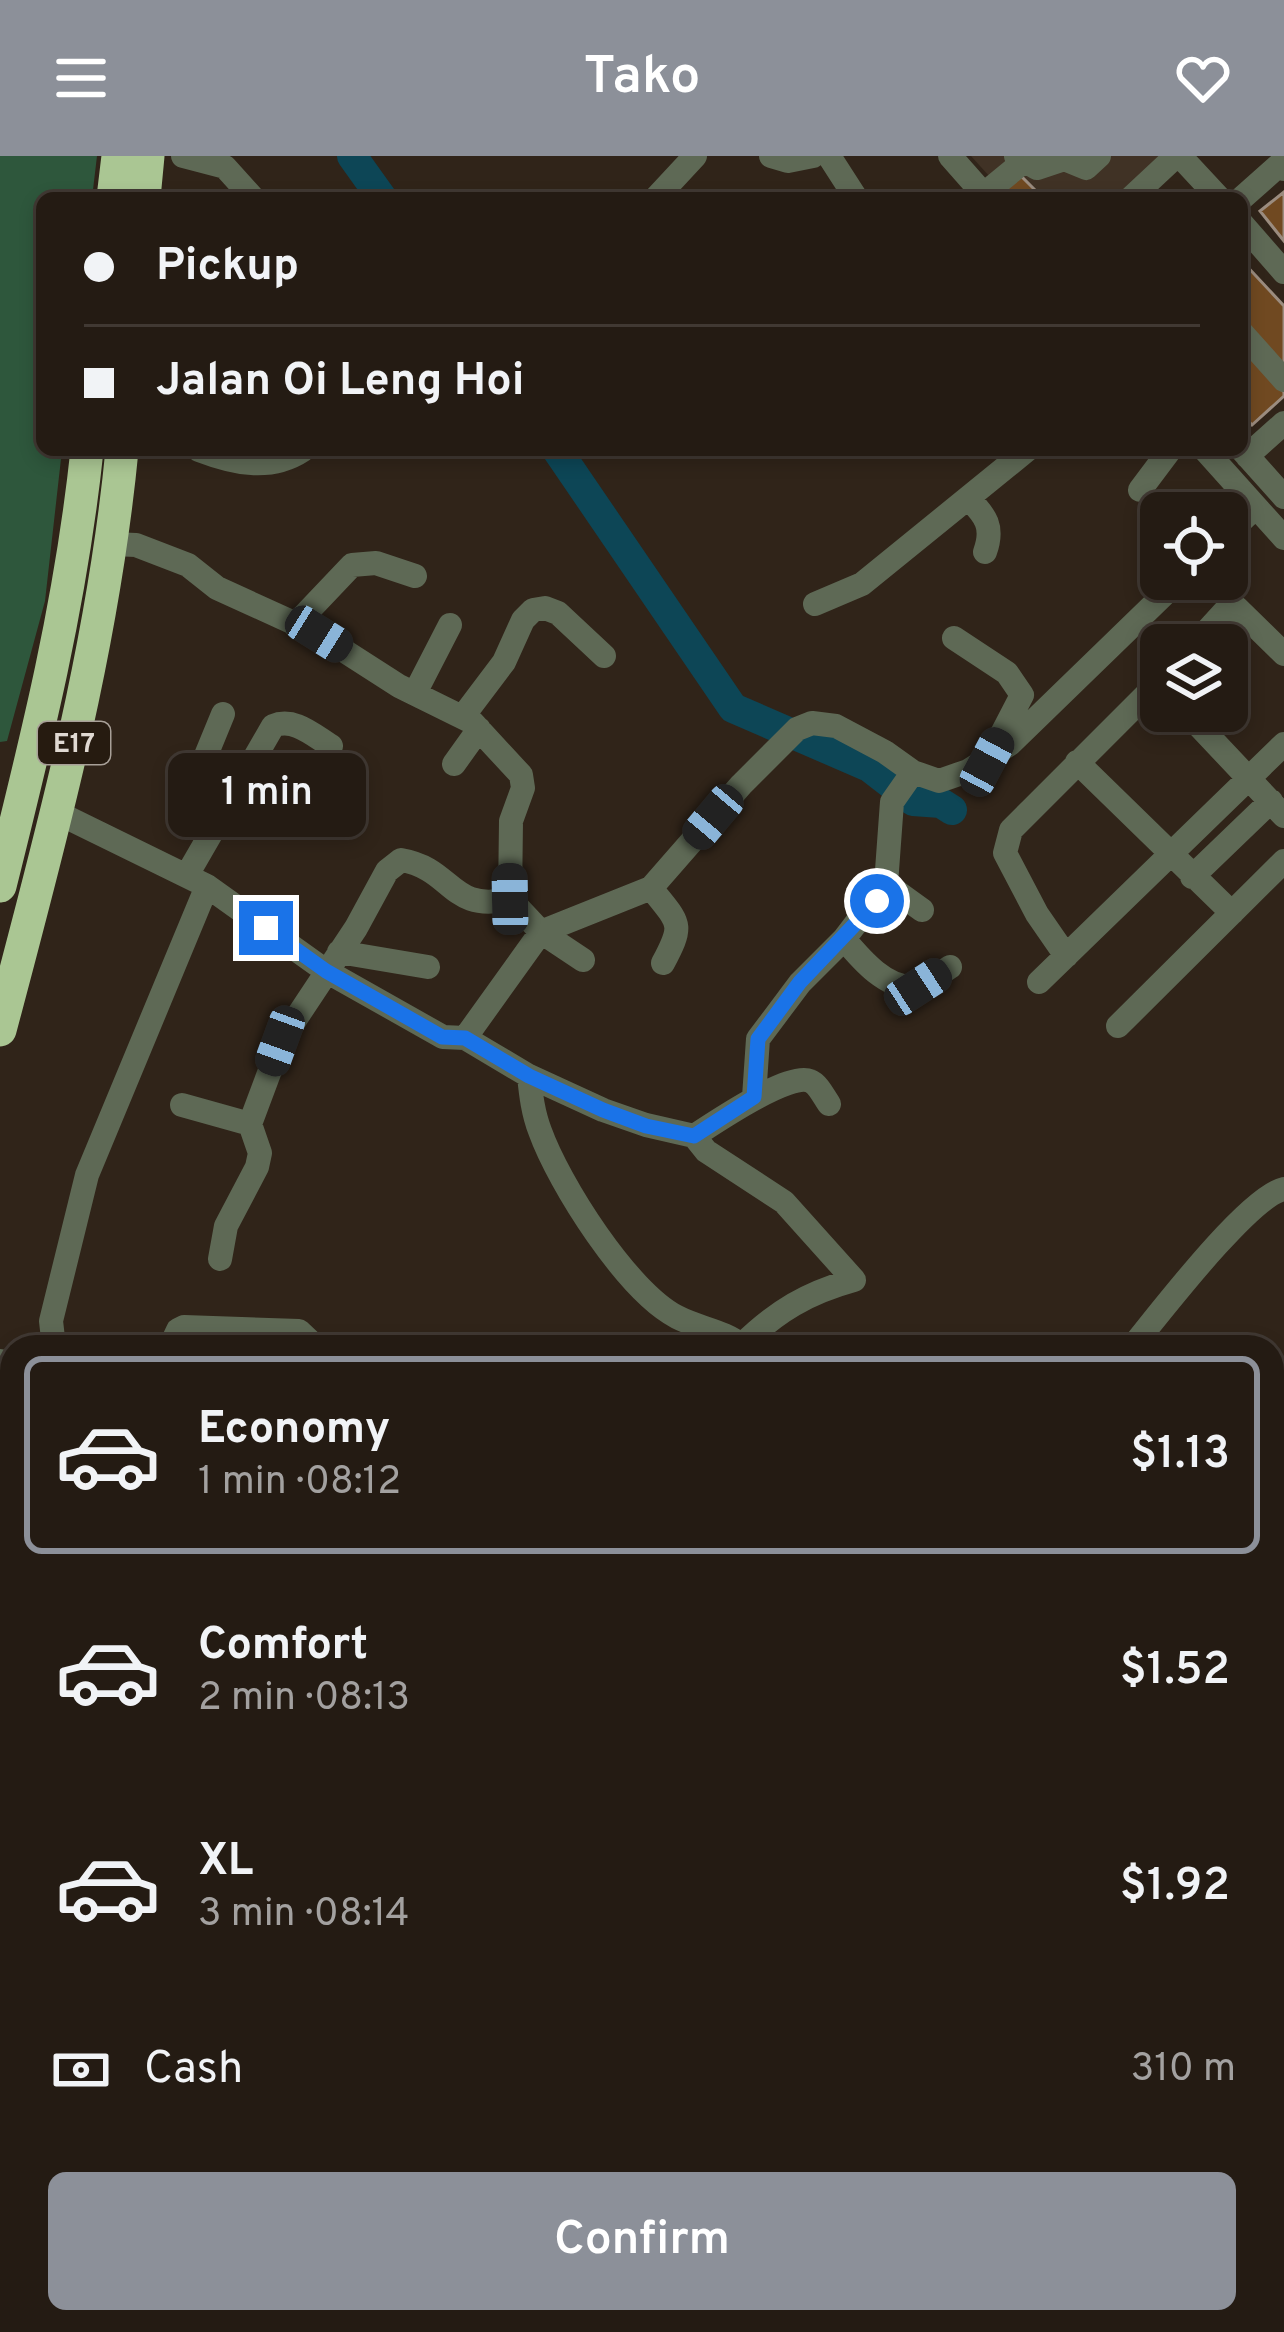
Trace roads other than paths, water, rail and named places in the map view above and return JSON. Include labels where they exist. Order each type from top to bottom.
[{"type":"highway","points":[[114,192],[118,156]]},
{"type":"highway","points":[[145,192],[148,156]]},
{"type":"highway","name":"E17","points":[[4,869],[15,769],[55,668],[86,456]]},
{"type":"highway","name":"E17","points":[[0,1030],[58,813],[113,544],[121,456]]},
{"type":"street","points":[[183,156],[225,167],[248,192]]},
{"type":"street","points":[[662,192],[695,156]]},
{"type":"street","points":[[771,156],[788,161],[813,156]]},
{"type":"street","points":[[829,156],[852,192]]},
{"type":"street","points":[[950,156],[982,192]]},
{"type":"street","points":[[990,192],[1019,159],[1037,168],[1064,159],[1086,168],[1099,156]]},
{"type":"street","points":[[1138,192],[1178,156],[1213,192]]},
{"type":"street","points":[[1248,192],[1278,166],[1284,169]]},
{"type":"street","points":[[1248,231],[1284,272]]},
{"type":"street","points":[[1248,340],[1284,380]]},
{"type":"street","points":[[1248,450],[1284,422]]},
{"type":"street","points":[[216,456],[256,464],[294,456]]},
{"type":"street","points":[[815,604],[862,584],[1020,456]]},
{"type":"street","points":[[1140,490],[1166,456]]},
{"type":"street","points":[[1210,456],[1284,538]]},
{"type":"street","points":[[1247,456],[1284,497]]},
{"type":"street","points":[[968,498],[987,517],[990,538],[985,552]]},
{"type":"street","points":[[1248,514],[1256,507]]},
{"type":"street","points":[[113,544],[160,553],[188,566],[217,588],[319,634],[471,722],[521,776],[523,788],[511,821],[510,899],[542,932],[583,960]]},
{"type":"street","points":[[295,625],[352,565],[376,563],[415,577]]},
{"type":"street","points":[[465,1038],[542,932],[651,888],[797,729],[812,723],[836,727],[885,752],[911,776],[939,781],[987,762],[1010,744],[1158,600]]},
{"type":"street","points":[[1214,624],[1226,611],[1237,608],[1284,654]]},
{"type":"street","points":[[454,764],[523,620],[533,610],[557,613],[604,656]]},
{"type":"street","points":[[415,693],[450,625]]},
{"type":"street","points":[[954,638],[1007,673],[1022,695],[987,762]]},
{"type":"street","points":[[1066,956],[1005,853],[1011,830],[1140,702]]},
{"type":"street","points":[[220,817],[192,794],[223,714]]},
{"type":"street","points":[[53,1335],[52,1321],[87,1175],[220,817],[273,726],[298,725],[331,746]]},
{"type":"street","points":[[1192,877],[1277,808],[1206,732]]},
{"type":"street","points":[[1039,982],[1284,744]]},
{"type":"street","points":[[1076,762],[1232,913]]},
{"type":"street","points":[[754,1097],[758,1039],[800,982],[844,940],[886,884],[892,802],[911,776]]},
{"type":"street","points":[[0,805],[4,869]]},
{"type":"street","points":[[58,813],[197,881],[332,962],[442,1037],[465,1038],[529,1076],[646,1126],[694,1136],[706,1150],[784,1202],[854,1280],[811,1292],[782,1309],[755,1335]]},
{"type":"street","points":[[220,1259],[221,1239],[260,1153],[250,1124],[280,1041],[387,872],[401,860],[422,864],[472,902],[510,899]]},
{"type":"street","points":[[1118,1026],[1284,861]]},
{"type":"street","points":[[886,884],[922,910]]},
{"type":"street","points":[[651,888],[679,934],[663,963]]},
{"type":"street","points":[[844,940],[868,967],[899,985],[918,987],[950,967]]},
{"type":"street","points":[[332,962],[428,967]]},
{"type":"street","points":[[529,1076],[541,1136],[595,1231],[635,1284],[676,1316],[729,1335]]},
{"type":"street","points":[[694,1136],[754,1097],[802,1079],[815,1084],[829,1104]]},
{"type":"street","points":[[182,1105],[250,1124]]},
{"type":"street","points":[[1142,1335],[1230,1232],[1271,1192],[1284,1189]]},
{"type":"street","points":[[178,1335],[184,1327],[299,1331],[303,1335]]},
{"type":"waterway","points":[[352,156],[378,192]]},
{"type":"waterway","points":[[561,456],[733,708],[869,767],[913,801],[941,803],[952,810]]}]
